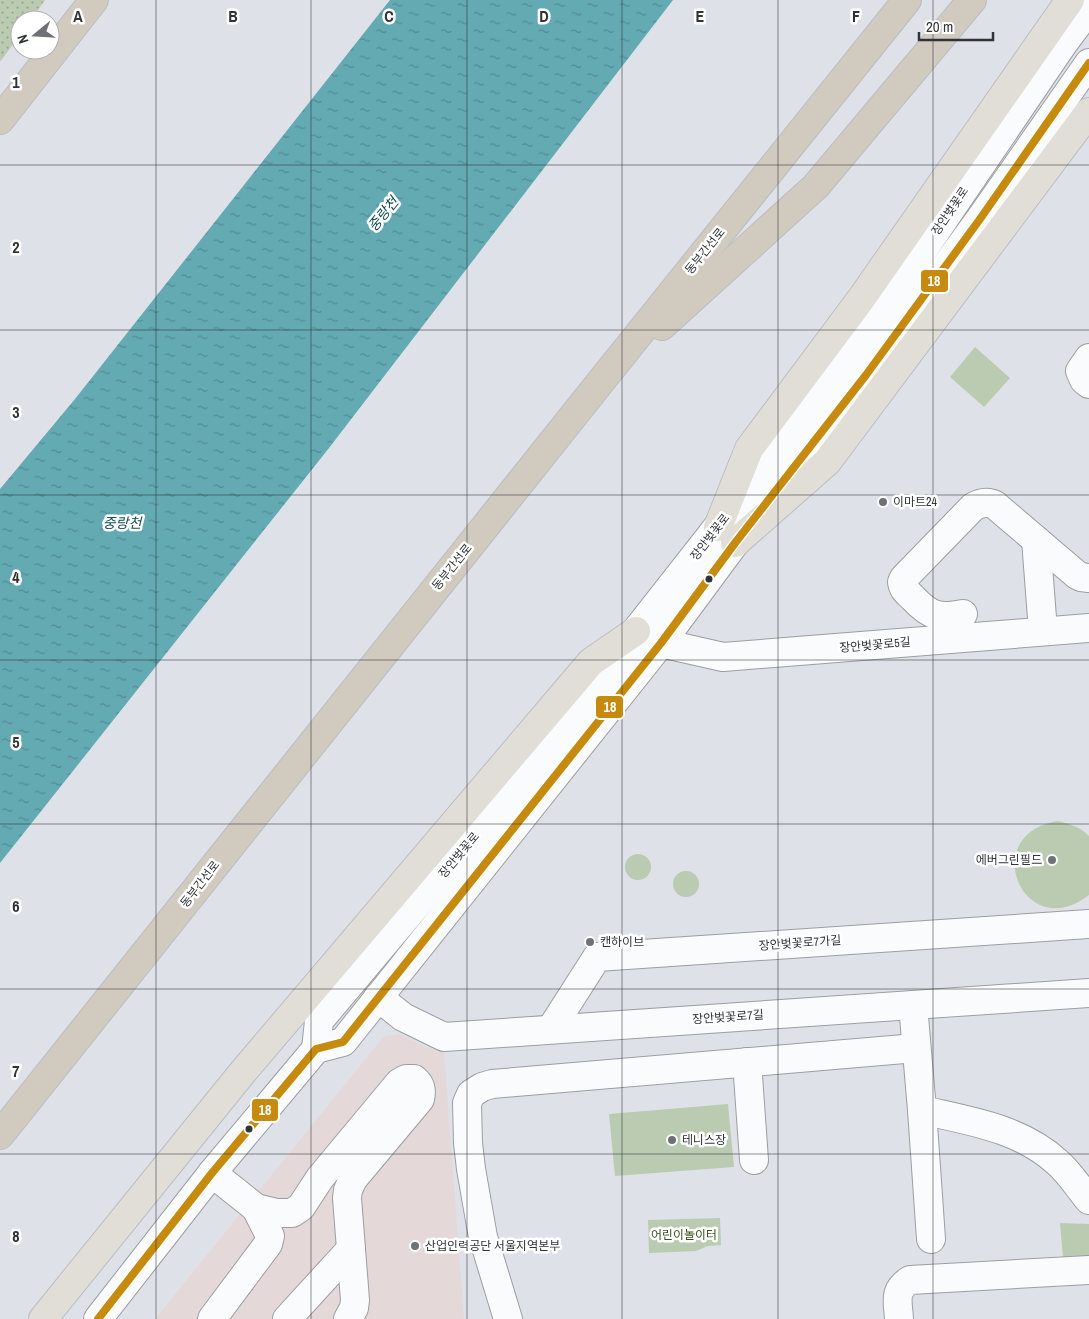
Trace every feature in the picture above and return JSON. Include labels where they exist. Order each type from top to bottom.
[{"type":"highway","points":[[0,120],[94,0]]},
{"type":"highway","name":"동부간선로","points":[[0,1135],[907,0]]},
{"type":"highway","points":[[598,385],[816,186],[972,0]]},
{"type":"main road","points":[[726,535],[749,449],[861,299],[1070,0]]},
{"type":"main road","points":[[726,535],[827,462],[1089,112]]},
{"type":"main road","points":[[43,1319],[242,1073],[591,662],[636,632]]},
{"type":"street","name":"장안벚꽃로","points":[[1089,9],[1063,44],[884,309],[726,535],[662,643],[343,1042],[316,1049],[319,1021],[478,832],[636,632],[726,535],[872,368],[980,219],[1089,63]]},
{"type":"street","points":[[1089,358],[1080,371],[1084,380],[1089,384]]},
{"type":"street","points":[[963,614],[944,617],[930,613],[905,590],[902,582],[973,507],[980,504],[988,503],[995,505],[1077,575],[1089,578]]},
{"type":"street","points":[[1036,540],[1043,631]]},
{"type":"street","name":"장안벚꽃로5길","points":[[662,643],[723,657],[1089,628]]},
{"type":"street","name":"장안벚꽃로7가길","points":[[551,1029],[597,956],[1089,924]]},
{"type":"street","name":"장안벚꽃로7길","points":[[378,997],[403,1017],[444,1037],[1089,993]]},
{"type":"street","points":[[913,1005],[931,1239]]},
{"type":"street","points":[[508,1319],[483,1237],[471,1169],[467,1103],[471,1094],[482,1087],[492,1084],[916,1048]]},
{"type":"street","points":[[98,1319],[212,1173],[316,1049]]},
{"type":"street","points":[[747,1062],[754,1160]]},
{"type":"street","points":[[256,1208],[277,1213],[292,1213],[301,1207],[320,1178],[399,1083],[406,1079],[414,1079],[419,1084],[422,1091],[420,1099],[353,1179],[348,1190],[347,1198],[355,1300],[354,1308],[348,1319]]},
{"type":"street","points":[[922,1110],[996,1128],[1020,1137],[1058,1162],[1089,1200]]},
{"type":"street","points":[[212,1173],[256,1208],[270,1236],[268,1244],[212,1319]]},
{"type":"street","points":[[320,1178],[347,1198]]},
{"type":"street","points":[[287,1319],[351,1249]]},
{"type":"street","points":[[899,1319],[897,1294],[900,1286],[910,1280],[1089,1270]]},
{"type":"shaded area","points":[[400,1034],[425,1047],[444,1051],[464,1319],[155,1319],[384,1036]]},
{"type":"green space","points":[[0,0],[45,0],[38,10],[10,10],[10,48],[0,62]]},
{"type":"green space","points":[[975,347],[1010,378],[984,407],[950,377]]},
{"type":"green space","name":"에버그린필드","points":[[1058,821],[1075,826],[1089,836],[1089,895],[1066,907],[1045,907],[1029,897],[1018,882],[1015,864],[1019,845],[1033,830]]},
{"type":"green space","points":[[638,854],[647,858],[651,867],[647,876],[638,880],[629,876],[625,867],[629,858]]},
{"type":"green space","points":[[686,871],[695,875],[699,884],[695,893],[686,897],[677,893],[673,884],[677,875]]},
{"type":"green space","name":"테니스장","points":[[728,1104],[734,1167],[615,1176],[609,1114]]},
{"type":"green space","name":"어린이놀이터","points":[[720,1218],[721,1245],[708,1246],[696,1251],[649,1253],[648,1220]]},
{"type":"green space","points":[[1060,1223],[1089,1224],[1089,1262],[1063,1258]]},
{"type":"water","name":"중랑천","points":[[390,0],[673,0],[329,448],[0,863],[0,489],[75,399]]},
{"type":"transit line","name":"18","points":[[98,1319],[212,1173],[316,1049],[343,1042],[661,643],[735,543],[866,375],[980,219],[1089,63]]},
{"type":"place","name":"이마트24","points":[[883,502]]},
{"type":"place","name":"에버그린필드","points":[[1052,860]]},
{"type":"place","name":"캔하이브","points":[[590,942]]},
{"type":"place","name":"테니스장","points":[[672,1140]]},
{"type":"place","name":"산업인력공단 서울지역본부","points":[[415,1246]]}]
